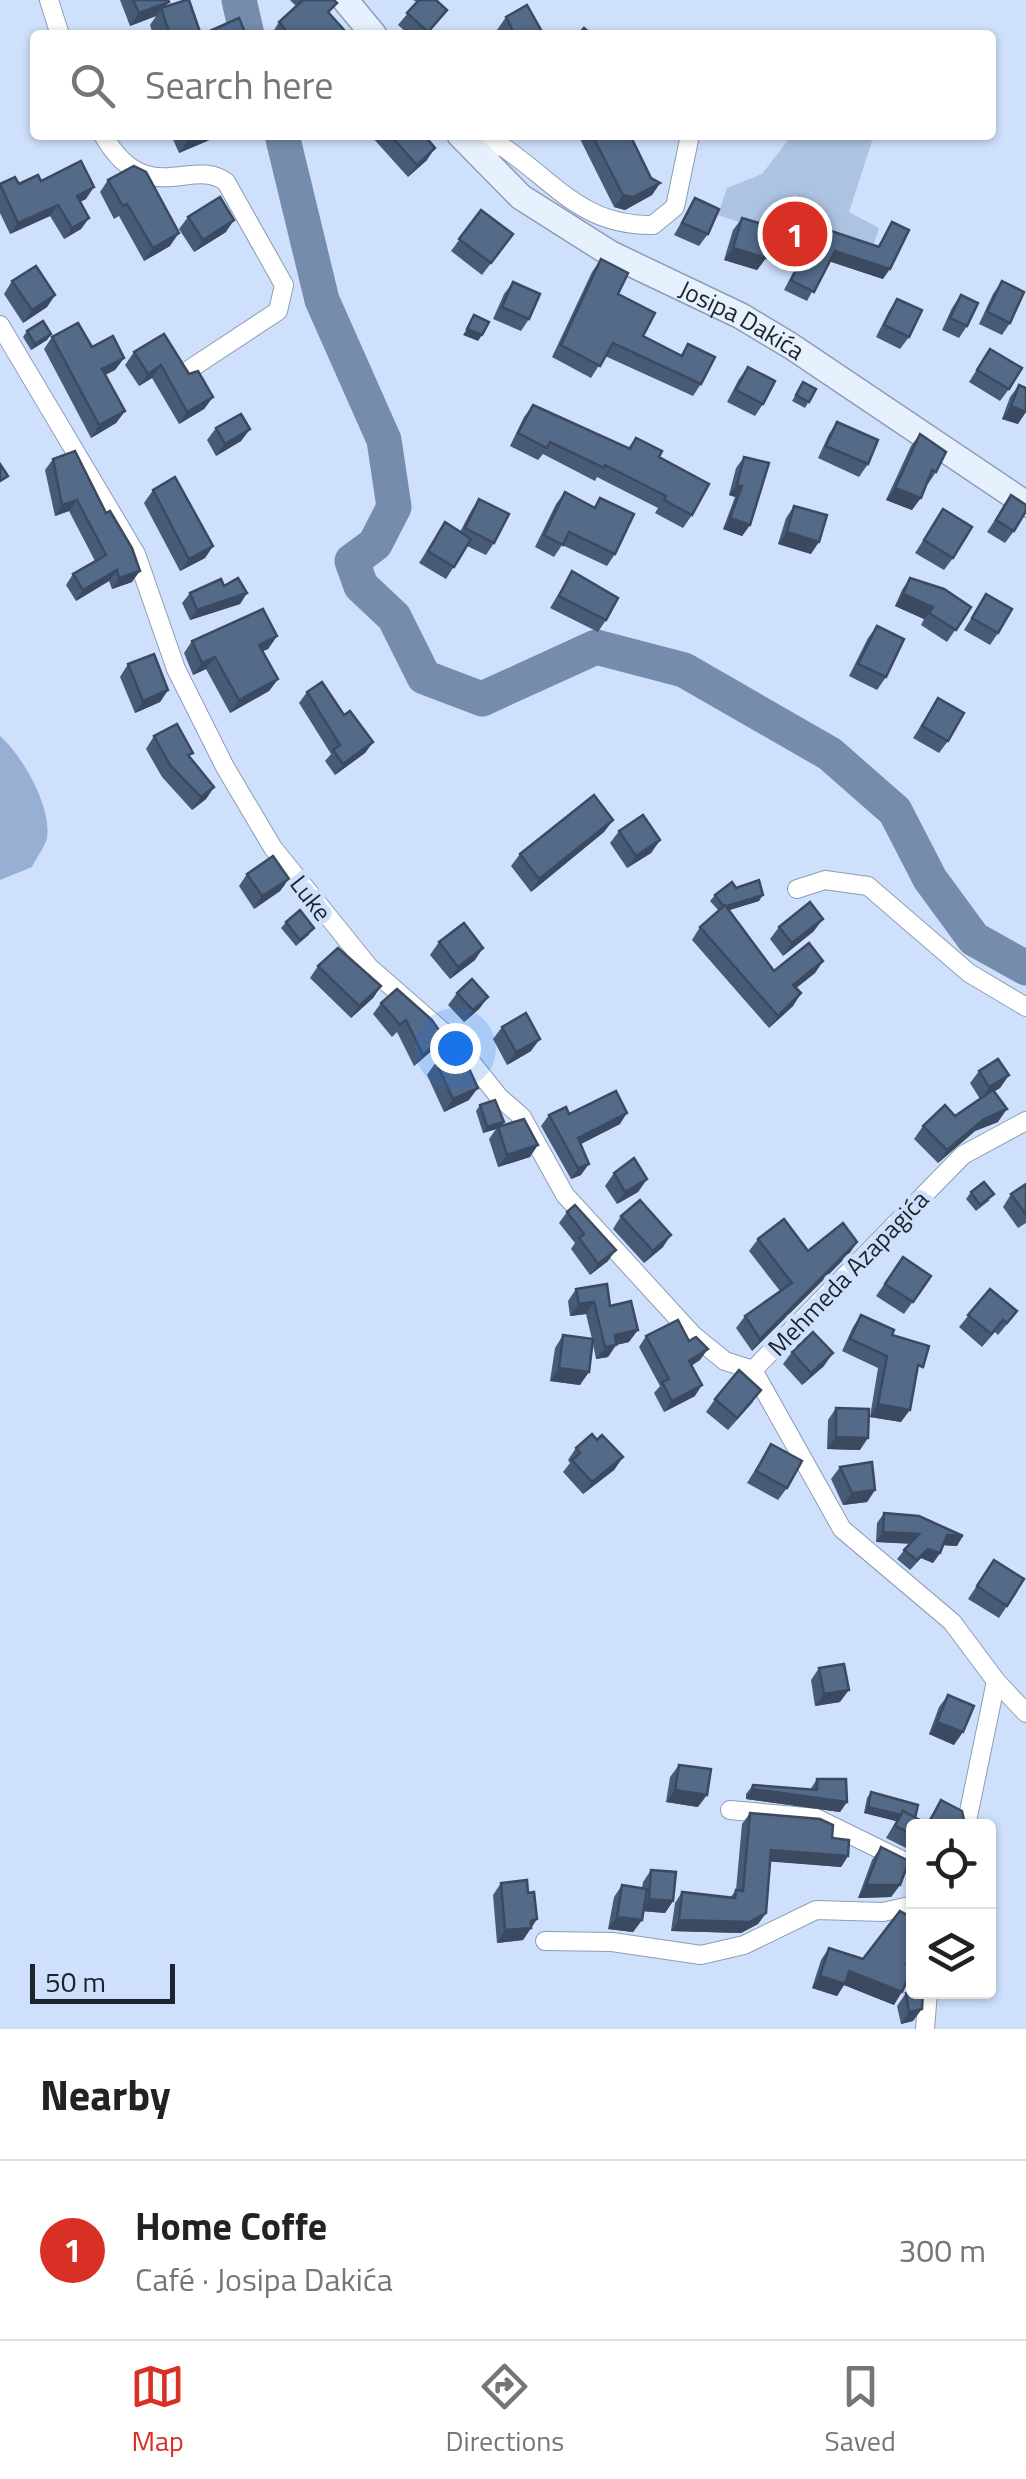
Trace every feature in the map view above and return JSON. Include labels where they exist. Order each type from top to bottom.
[{"type":"main road","points":[[344,0],[370,30]]},
{"type":"main road","name":"Josipa Dakića","points":[[468,143],[521,197],[568,228],[611,254],[774,336],[1026,504]]},
{"type":"street","points":[[49,0],[58,30]]},
{"type":"street","points":[[109,140],[140,173],[157,180],[211,175],[226,182],[284,285],[278,311],[187,370]]},
{"type":"street","points":[[468,143],[503,147],[595,215],[652,224],[675,207],[689,140]]},
{"type":"street","name":"Luke","points":[[0,325],[136,554],[176,670],[224,767],[273,848],[369,967],[456,1042],[499,1097],[522,1117],[565,1196],[692,1335],[724,1360],[752,1370]]},
{"type":"street","points":[[797,890],[825,880],[868,886],[969,973],[1026,1007]]},
{"type":"street","name":"Mehmeda Azapagića","points":[[1026,1121],[963,1154],[752,1370],[842,1529],[952,1622],[996,1682],[1017,1698],[1026,1713]]},
{"type":"street","points":[[967,1819],[996,1682]]},
{"type":"street","points":[[730,1810],[816,1818],[906,1862]]},
{"type":"street","points":[[546,1941],[612,1942],[702,1955],[744,1945],[816,1910],[883,1912],[906,1908]]},
{"type":"street","points":[[925,2029],[927,1999]]},
{"type":"shaded area","points":[[788,140],[872,140],[849,212],[879,228],[871,253],[815,234],[817,225],[785,215],[777,235],[718,215],[727,188],[762,174]]},
{"type":"shaded area","points":[[0,736],[34,782],[45,812],[47,838],[32,867],[0,880]]},
{"type":"building","points":[[133,0],[168,0],[169,2],[139,13]]},
{"type":"building","points":[[189,0],[199,30],[168,30],[161,8]]},
{"type":"building","points":[[303,0],[334,0],[337,3],[328,12],[344,30],[286,30],[279,22]]},
{"type":"building","points":[[419,0],[436,0],[447,10],[430,30],[407,13]]},
{"type":"building","points":[[527,5],[541,30],[512,30],[506,17]]},
{"type":"building","points":[[239,18],[244,30],[212,30]]},
{"type":"building","points":[[394,140],[428,140],[435,148],[417,165]]},
{"type":"building","points":[[595,140],[632,140],[651,178],[660,183],[633,197],[623,195]]},
{"type":"building","points":[[81,161],[94,187],[77,196],[89,218],[72,228],[58,205],[18,223],[0,184],[15,177],[19,184],[38,175],[41,181]]},
{"type":"building","points":[[134,166],[146,172],[179,233],[153,248],[108,180]]},
{"type":"building","points":[[220,197],[234,220],[203,240],[188,217]]},
{"type":"building","points":[[695,198],[719,209],[708,234],[682,223]]},
{"type":"building","points":[[795,209],[816,217],[813,225],[879,247],[892,222],[909,230],[890,269],[835,251],[814,292],[791,280],[808,247],[785,239]]},
{"type":"building","points":[[481,210],[513,234],[491,263],[459,239]]},
{"type":"building","points":[[742,218],[775,228],[766,258],[733,248]]},
{"type":"building","points":[[601,259],[628,273],[618,294],[655,313],[643,336],[682,356],[688,344],[715,357],[701,384],[613,343],[600,366],[561,345]]},
{"type":"building","points":[[36,266],[55,295],[32,310],[12,281]]},
{"type":"building","points":[[1002,281],[1024,292],[1010,323],[987,312]]},
{"type":"building","points":[[513,282],[540,294],[529,319],[502,307]]},
{"type":"building","points":[[961,295],[978,303],[967,326],[950,318]]},
{"type":"building","points":[[897,299],[922,310],[909,337],[884,325]]},
{"type":"building","points":[[474,315],[489,322],[482,335],[467,329]]},
{"type":"building","points":[[43,321],[51,334],[35,344],[27,331]]},
{"type":"building","points":[[78,323],[92,347],[113,336],[124,358],[102,369],[125,411],[99,425],[52,337]]},
{"type":"building","points":[[164,334],[189,374],[198,371],[213,397],[187,412],[161,365],[148,374],[134,352]]},
{"type":"building","points":[[990,349],[1022,368],[1009,389],[977,370]]},
{"type":"building","points":[[748,367],[775,381],[763,404],[736,390]]},
{"type":"building","points":[[803,382],[816,389],[809,402],[796,395]]},
{"type":"building","points":[[1019,385],[1026,388],[1026,412],[1011,406]]},
{"type":"building","points":[[533,405],[630,449],[636,438],[662,451],[659,457],[709,484],[692,515],[664,500],[666,496],[605,465],[604,468],[550,442],[547,448],[518,433]]},
{"type":"building","points":[[241,414],[250,429],[225,444],[216,428]]},
{"type":"building","points":[[837,422],[878,440],[868,464],[826,446]]},
{"type":"building","points":[[920,434],[946,452],[936,472],[932,470],[921,498],[895,488]]},
{"type":"building","points":[[75,451],[106,513],[110,511],[132,548],[140,571],[119,578],[117,570],[83,590],[73,574],[106,555],[77,500],[62,505],[53,459]]},
{"type":"building","points":[[744,457],[769,463],[750,525],[730,518],[742,486],[737,485]]},
{"type":"building","points":[[0,464],[8,476],[0,481]]},
{"type":"building","points":[[175,477],[213,546],[189,559],[153,490]]},
{"type":"building","points":[[565,492],[595,508],[600,498],[634,514],[615,554],[569,532],[563,545],[544,535]]},
{"type":"building","points":[[1011,495],[1026,505],[1014,531],[996,520]]},
{"type":"building","points":[[479,499],[509,514],[494,543],[465,528]]},
{"type":"building","points":[[794,506],[827,515],[819,542],[787,532]]},
{"type":"building","points":[[943,509],[972,527],[953,558],[924,540]]},
{"type":"building","points":[[445,522],[471,539],[454,567],[428,551]]},
{"type":"building","points":[[572,571],[618,598],[606,620],[559,596]]},
{"type":"building","points":[[238,578],[247,593],[197,610],[190,593],[221,579],[224,586]]},
{"type":"building","points":[[910,578],[944,589],[971,607],[956,630],[929,613],[933,607],[903,594]]},
{"type":"building","points":[[986,594],[1012,609],[998,633],[972,618]]},
{"type":"building","points":[[263,609],[277,636],[259,645],[278,679],[239,700],[215,657],[202,663],[192,641]]},
{"type":"building","points":[[877,626],[904,639],[886,677],[858,664]]},
{"type":"building","points":[[154,654],[168,690],[143,701],[128,664]]},
{"type":"building","points":[[322,682],[344,715],[350,711],[373,742],[343,764],[333,750],[340,745],[307,692]]},
{"type":"building","points":[[938,698],[964,713],[948,741],[922,726]]},
{"type":"building","points":[[177,724],[193,753],[188,755],[214,787],[201,797],[170,765],[154,736]]},
{"type":"building","points":[[594,795],[613,820],[539,879],[520,854]]},
{"type":"building","points":[[643,815],[660,840],[636,856],[619,831]]},
{"type":"building","points":[[273,856],[289,879],[262,896],[247,874]]},
{"type":"building","points":[[759,880],[763,895],[724,907],[715,895],[732,882],[736,888]]},
{"type":"building","points":[[810,902],[823,919],[792,943],[779,927]]},
{"type":"building","points":[[725,905],[774,971],[809,943],[823,961],[793,985],[801,993],[778,1016],[700,927]]},
{"type":"building","points":[[300,910],[314,928],[300,940],[286,922]]},
{"type":"building","points":[[464,923],[483,948],[458,967],[439,942]]},
{"type":"building","points":[[338,948],[381,986],[359,1006],[318,966]]},
{"type":"building","points":[[472,979],[488,997],[473,1010],[457,993]]},
{"type":"building","points":[[397,989],[432,1020],[443,1036],[423,1055],[406,1020],[400,1025],[381,1003]]},
{"type":"building","points":[[526,1013],[540,1039],[516,1052],[502,1027]]},
{"type":"building","points":[[460,1049],[478,1088],[453,1099],[436,1062]]},
{"type":"building","points":[[998,1059],[1009,1075],[989,1087],[979,1071]]},
{"type":"building","points":[[993,1090],[1007,1109],[984,1119],[947,1150],[923,1126],[945,1105],[955,1116]]},
{"type":"building","points":[[616,1091],[627,1113],[578,1138],[589,1164],[578,1168],[549,1115],[566,1107],[569,1114]]},
{"type":"building","points":[[495,1100],[504,1122],[487,1127],[480,1105]]},
{"type":"building","points":[[524,1119],[538,1145],[507,1155],[498,1127]]},
{"type":"building","points":[[634,1158],[647,1179],[625,1192],[614,1173]]},
{"type":"building","points":[[984,1182],[994,1194],[980,1205],[971,1192]]},
{"type":"building","points":[[1026,1184],[1026,1215],[1011,1194]]},
{"type":"building","points":[[640,1200],[671,1235],[653,1251],[621,1216]]},
{"type":"building","points":[[575,1205],[616,1250],[598,1264],[579,1238],[584,1234],[567,1212]]},
{"type":"building","points":[[784,1219],[808,1251],[843,1223],[857,1242],[760,1339],[745,1316],[792,1283],[758,1239]]},
{"type":"building","points":[[903,1257],[931,1276],[913,1302],[885,1284]]},
{"type":"building","points":[[607,1284],[610,1306],[631,1301],[638,1330],[615,1335],[616,1345],[605,1347],[594,1302],[579,1304],[576,1289]]},
{"type":"building","points":[[990,1289],[1017,1311],[991,1334],[968,1315]]},
{"type":"building","points":[[861,1315],[894,1330],[892,1335],[929,1346],[923,1367],[918,1365],[910,1410],[878,1404],[887,1356],[850,1339]]},
{"type":"building","points":[[678,1320],[689,1341],[696,1337],[708,1349],[689,1361],[702,1385],[672,1401],[662,1382],[669,1379],[646,1336]]},
{"type":"building","points":[[813,1332],[833,1353],[811,1373],[792,1352]]},
{"type":"building","points":[[563,1335],[593,1339],[589,1372],[559,1368]]},
{"type":"building","points":[[739,1370],[761,1390],[737,1418],[715,1399]]},
{"type":"building","points":[[836,1408],[869,1409],[868,1438],[836,1437]]},
{"type":"building","points":[[592,1434],[597,1440],[602,1435],[623,1457],[592,1482],[572,1460],[580,1453],[576,1448]]},
{"type":"building","points":[[771,1444],[802,1461],[787,1488],[756,1471]]},
{"type":"building","points":[[872,1462],[875,1490],[852,1493],[840,1467]]},
{"type":"building","points":[[884,1513],[919,1516],[963,1536],[947,1535],[940,1553],[928,1549],[917,1560],[904,1550],[919,1534],[883,1532]]},
{"type":"building","points":[[994,1560],[1024,1579],[1007,1606],[977,1586]]},
{"type":"building","points":[[844,1664],[849,1690],[824,1694],[819,1668]]},
{"type":"building","points":[[948,1695],[974,1706],[963,1732],[937,1722]]},
{"type":"building","points":[[679,1765],[711,1769],[707,1795],[675,1790]]},
{"type":"building","points":[[817,1779],[846,1779],[847,1802],[752,1789],[753,1785],[817,1790]]},
{"type":"building","points":[[871,1792],[918,1805],[915,1818],[903,1811],[901,1815],[868,1807]]},
{"type":"building","points":[[941,1800],[962,1811],[964,1819],[931,1819]]},
{"type":"building","points":[[903,1811],[918,1819],[906,1819],[906,1831],[895,1826]]},
{"type":"building","points":[[750,1813],[820,1819],[833,1825],[832,1838],[849,1840],[848,1856],[771,1850],[766,1913],[749,1922],[679,1920],[682,1892],[735,1898],[736,1890],[743,1891]]},
{"type":"building","points":[[881,1847],[906,1860],[900,1885],[866,1885]]},
{"type":"building","points":[[651,1870],[676,1872],[673,1901],[649,1899]]},
{"type":"building","points":[[527,1880],[528,1893],[534,1892],[537,1919],[531,1921],[531,1928],[505,1930],[501,1883]]},
{"type":"building","points":[[622,1885],[647,1889],[642,1920],[617,1917]]},
{"type":"building","points":[[900,1911],[906,1914],[906,1983],[902,1992],[849,1971],[845,1984],[820,1976],[829,1948],[863,1959]]},
{"type":"building","points":[[907,1999],[923,1999],[922,2009],[909,2012]]},
{"type":"waterway","points":[[239,0],[246,30]]},
{"type":"waterway","points":[[283,140],[322,300],[384,440],[394,507],[375,544],[352,561],[361,586],[394,617],[424,677],[482,699],[596,647],[684,670],[830,754],[895,811],[930,879],[974,939],[1026,968]]},
{"type":"place","name":"Home Coffe","points":[[795,234]]}]
